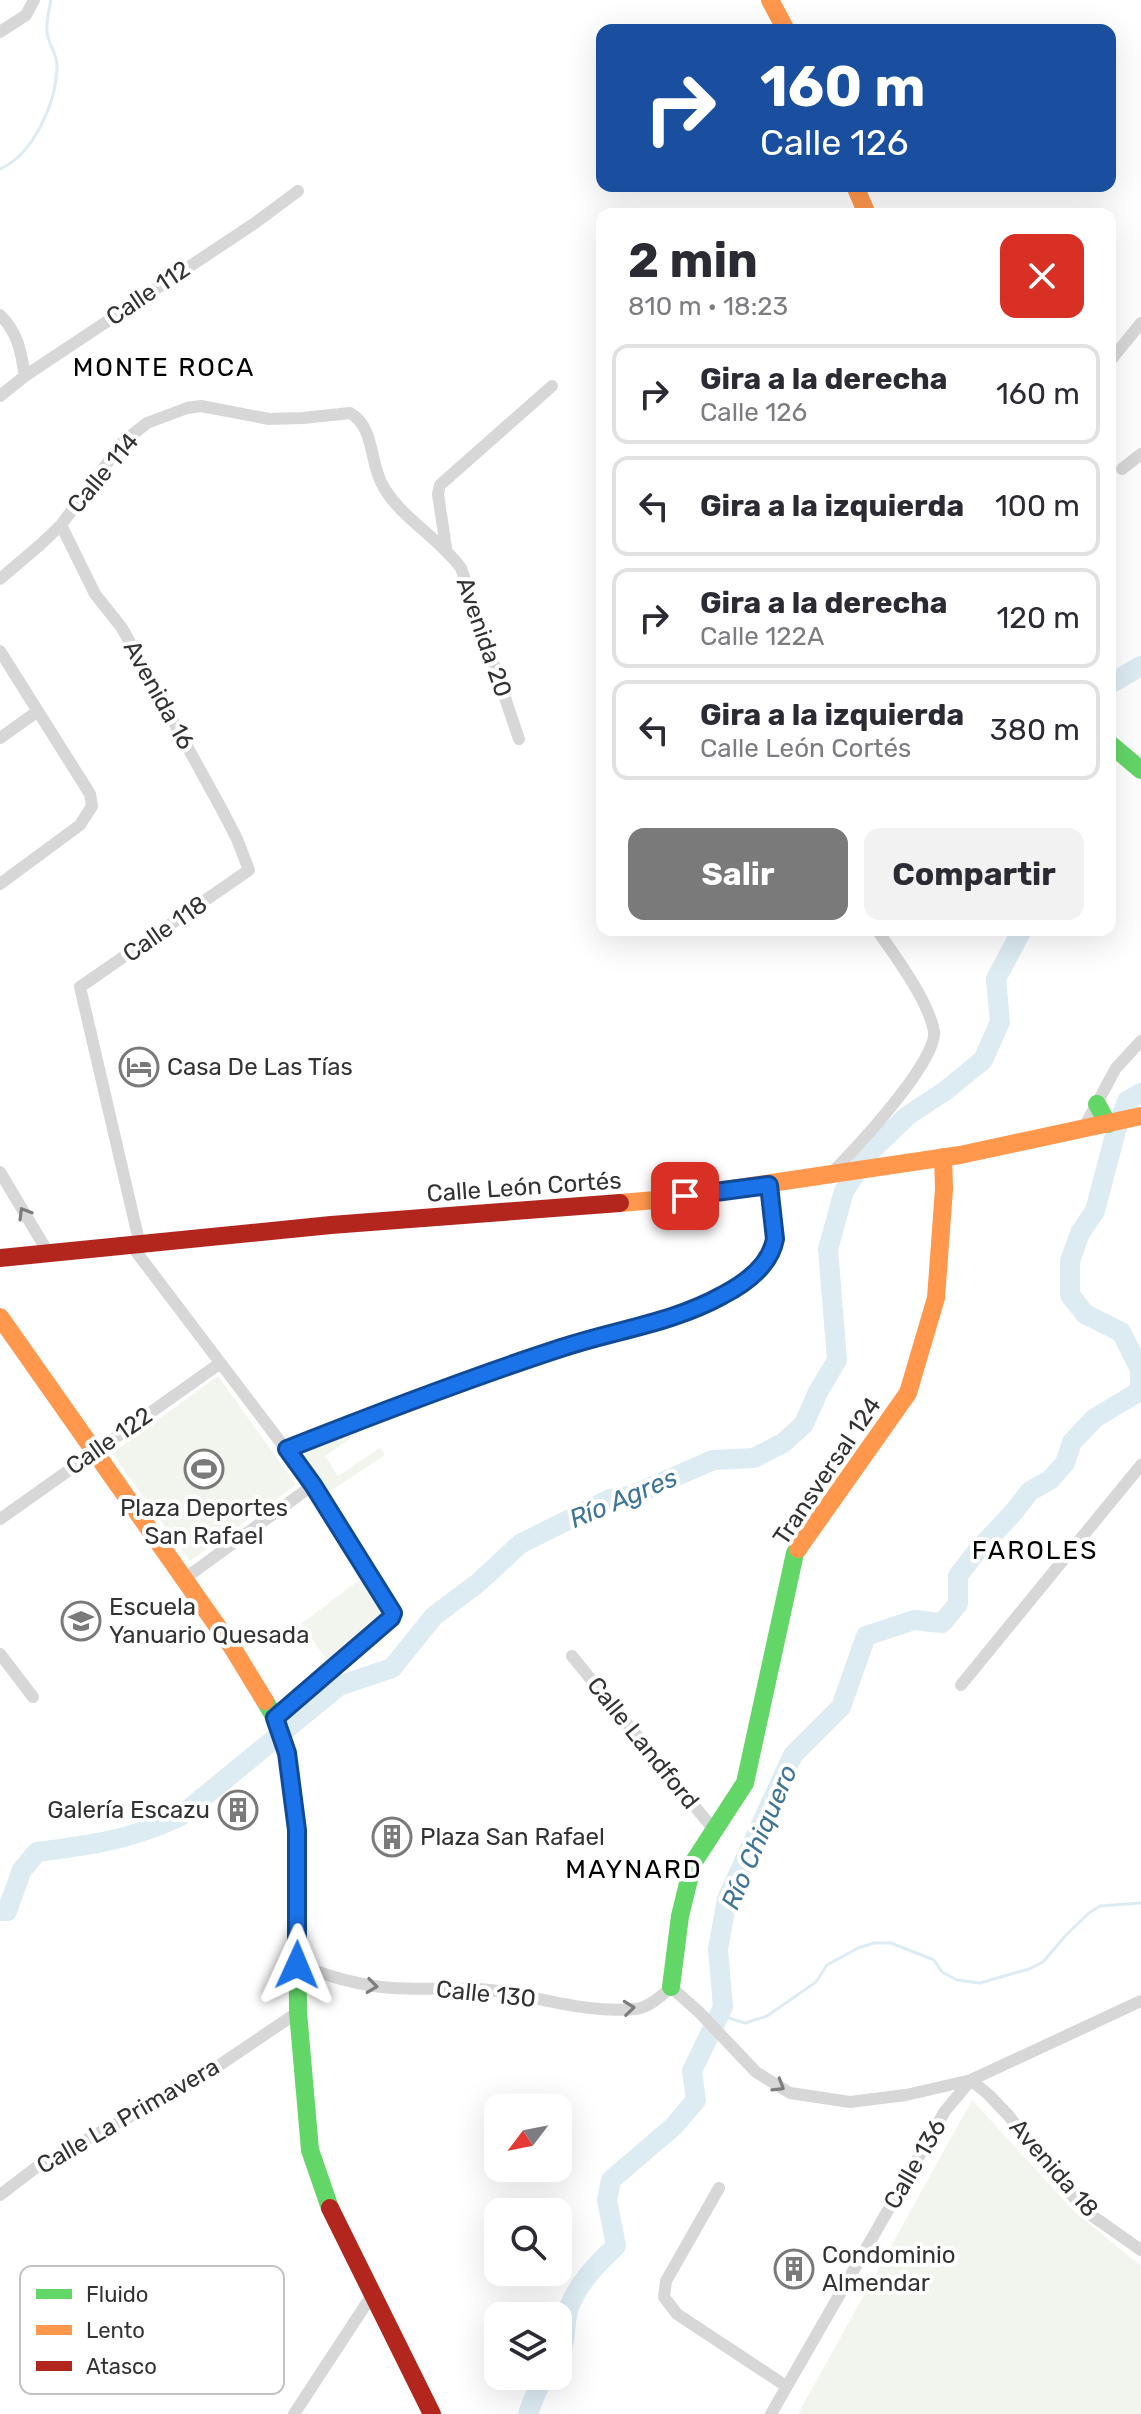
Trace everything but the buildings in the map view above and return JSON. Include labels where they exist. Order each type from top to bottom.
[{"type":"main road","points":[[770,0],[783,24]]},
{"type":"main road","points":[[1116,749],[1141,770]]},
{"type":"main road","points":[[1097,1104],[1101,1115],[1123,1120]]},
{"type":"main road","name":"Calle León Cortés","points":[[8,1257],[331,1225],[656,1200],[879,1168],[1123,1120]]},
{"type":"main road","name":"Transversal 124","points":[[671,1987],[692,1866],[701,1847],[740,1795],[745,1783],[795,1553],[908,1393],[936,1298],[944,1189],[943,1157]]},
{"type":"main road","points":[[0,1269],[8,1257]]},
{"type":"main road","points":[[0,1317],[253,1678],[276,1723],[287,1753],[297,1830],[298,2012],[310,2150],[334,2221],[432,2414]]},
{"type":"street","points":[[0,32],[26,15],[34,0]]},
{"type":"street","name":"Calle 112","points":[[0,396],[298,191]]},
{"type":"street","points":[[0,315],[12,327],[20,345],[25,376]]},
{"type":"street","points":[[1116,354],[1141,323]]},
{"type":"street","points":[[446,548],[438,494],[440,485],[552,386]]},
{"type":"street","name":"Calle 114","points":[[0,579],[61,525],[123,442],[147,423],[201,406],[269,419],[350,413],[364,423]]},
{"type":"street","name":"Avenida 20","points":[[364,423],[382,485],[398,507],[446,548],[461,568],[519,739]]},
{"type":"street","points":[[1122,469],[1141,454]]},
{"type":"street","name":"Avenida 16","points":[[61,525],[95,594],[122,628],[221,808],[249,870]]},
{"type":"street","points":[[0,651],[90,794],[92,806],[87,817],[0,884]]},
{"type":"street","points":[[0,738],[38,711]]},
{"type":"street","name":"Calle 118","points":[[135,1245],[80,987],[249,870]]},
{"type":"street","points":[[835,1175],[917,1072],[929,1054],[934,1035],[930,1017],[881,936]]},
{"type":"street","points":[[1083,1129],[1116,1068],[1141,1041]]},
{"type":"street","points":[[0,1172],[49,1254]]},
{"type":"street","points":[[287,1449],[551,1351],[659,1321],[719,1298],[758,1271],[773,1248],[775,1239],[769,1185]]},
{"type":"street","points":[[135,1245],[219,1364],[313,1485],[393,1613],[276,1723]]},
{"type":"street","name":"Calle 122","points":[[0,1519],[219,1364]]},
{"type":"street","points":[[961,1685],[1141,1465]]},
{"type":"street","points":[[184,1579],[313,1485]]},
{"type":"street","name":"Calle Landford","points":[[572,1656],[714,1830]]},
{"type":"street","points":[[3,1663],[33,1697]]},
{"type":"street","name":"Calle 130","points":[[297,1965],[351,1983],[392,1988],[492,1990],[607,2010],[640,2009],[660,1998],[671,1987]]},
{"type":"street","points":[[671,1987],[756,2072],[790,2093],[850,2102],[971,2080]]},
{"type":"street","name":"Calle 136","points":[[771,2414],[945,2111],[971,2080],[1140,2004]]},
{"type":"street","name":"Calle La Primavera","points":[[2,2188],[42,2163],[190,2085],[298,2012]]},
{"type":"street","name":"Avenida 18","points":[[971,2080],[1008,2115],[1084,2210],[1141,2250]]},
{"type":"street","points":[[929,2090],[940,2099],[945,2111]]},
{"type":"street","points":[[719,2188],[666,2281],[664,2297],[677,2314],[786,2386]]},
{"type":"street","points":[[294,2414],[372,2295]]},
{"type":"shaded area","name":"Plaza Deportes San Rafael","points":[[218,1376],[296,1485],[190,1561],[112,1453]]},
{"type":"shaded area","points":[[368,1426],[325,1456],[338,1476],[380,1448],[385,1455],[329,1492],[299,1449]]},
{"type":"shaded area","points":[[366,1575],[390,1613],[330,1664],[301,1624]]},
{"type":"shaded area","points":[[972,2100],[1074,2211],[1141,2266],[1141,2414],[798,2414]]},
{"type":"waterway","points":[[0,169],[12,162],[32,140],[52,97],[57,68],[47,32],[51,0]]},
{"type":"waterway","name":"Río Agres","points":[[1116,681],[1141,666]]},
{"type":"waterway","name":"Río Agres","points":[[0,1911],[7,1911],[22,1870],[37,1852],[110,1840],[179,1817],[339,1686],[392,1668],[434,1616],[478,1583],[520,1544],[610,1499],[633,1495],[713,1460],[754,1458],[783,1443],[804,1424],[837,1360],[828,1249],[844,1191],[870,1152],[907,1116],[945,1091],[983,1060],[1000,1022],[996,979],[1019,936]]},
{"type":"waterway","name":"Río Chiquero","points":[[571,2302],[589,2274],[616,2246],[607,2200],[611,2180],[674,2126],[696,2100],[692,2071],[723,2007],[718,1949],[727,1899],[793,1755],[841,1707],[866,1636],[914,1620],[942,1623],[958,1604],[958,1576],[977,1551],[1030,1491],[1050,1480],[1065,1463],[1072,1442],[1095,1418],[1140,1391],[1140,1369],[1121,1332],[1085,1314],[1070,1295],[1070,1261],[1080,1233],[1095,1211],[1127,1101],[1141,1093]]},
{"type":"waterway","points":[[719,2015],[745,2023],[767,2016],[816,1982],[827,1965],[874,1943],[891,1943],[934,1960],[942,1972],[957,1980],[980,1983],[1043,1962],[1066,1935],[1100,1906],[1141,1903]]},
{"type":"waterway","name":"Río Chiquero","points":[[528,2414],[537,2390]]},
{"type":"traffic: fast","points":[[1116,749],[1141,770]]},
{"type":"traffic: fast","points":[[1097,1104],[1108,1124]]},
{"type":"traffic: fast","points":[[671,1987],[680,1916],[693,1863],[745,1783],[798,1549]]},
{"type":"traffic: fast","points":[[265,1701],[275,1718],[287,1753],[297,1830],[298,2012],[310,2150],[330,2208]]},
{"type":"traffic: slow","points":[[770,0],[783,24]]},
{"type":"traffic: slow","points":[[858,192],[864,208]]},
{"type":"traffic: slow","points":[[620,1203],[960,1155],[1141,1116]]},
{"type":"traffic: slow","points":[[798,1549],[908,1393],[936,1298],[944,1189],[943,1157]]},
{"type":"traffic: slow","points":[[0,1317],[232,1647],[265,1701]]},
{"type":"traffic: jam","points":[[0,1258],[331,1225],[620,1203]]},
{"type":"traffic: jam","points":[[330,2208],[432,2414]]},
{"type":"place","name":"Casa De Las Tías","points":[[139,1067]]},
{"type":"place","name":"Plaza Deportes San Rafael","points":[[204,1469]]},
{"type":"place","name":"Escuela Yanuario Quesada","points":[[81,1621]]},
{"type":"place","name":"Galería Escazu","points":[[238,1810]]},
{"type":"place","name":"Plaza San Rafael","points":[[392,1837]]},
{"type":"place","name":"Condominio Almendar","points":[[794,2269]]},
{"type":"district","name":"MONTE ROCA","points":[[164,367]]},
{"type":"district","name":"FAROLES","points":[[1035,1550]]},
{"type":"district","name":"MAYNARD","points":[[634,1869]]},
{"type":"route","points":[[297,1965],[297,1830],[287,1753],[275,1718],[391,1618],[393,1613],[287,1449],[565,1346],[659,1321],[719,1298],[741,1285],[758,1271],[773,1248],[775,1239],[769,1185],[685,1196]]}]
